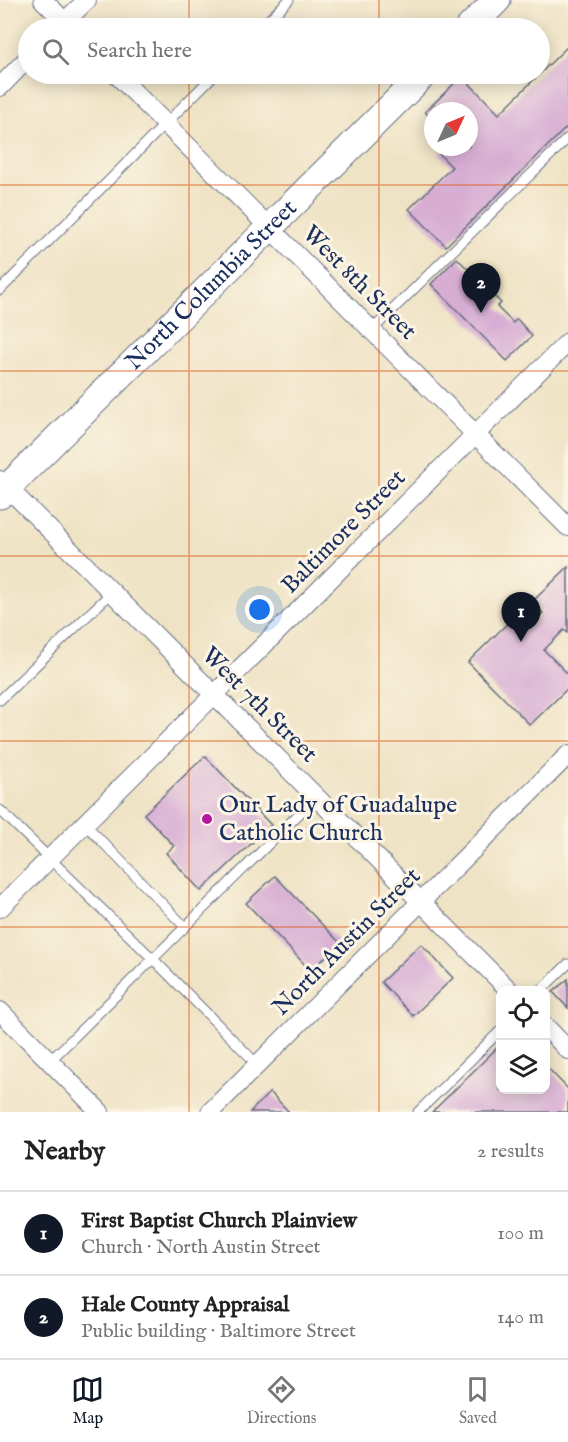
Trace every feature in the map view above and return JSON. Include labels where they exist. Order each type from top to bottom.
[{"type":"main road","points":[[479,18],[497,0]]},
{"type":"main road","name":"North Columbia Street","points":[[3,488],[414,84]]},
{"type":"street","points":[[43,0],[58,18]]},
{"type":"street","points":[[72,18],[87,0]]},
{"type":"street","points":[[0,87],[18,68]]},
{"type":"street","name":"West 8th Street","points":[[126,84],[568,527]]},
{"type":"street","name":"Baltimore Street","points":[[0,908],[568,342]]},
{"type":"street","name":"West 7th Street","points":[[3,488],[112,592],[505,986]]},
{"type":"street","name":"North Austin Street","points":[[210,1112],[568,755]]},
{"type":"street","points":[[0,1011],[100,1112]]},
{"type":"street","points":[[550,1031],[568,1050]]},
{"type":"lane","points":[[270,18],[289,0]]},
{"type":"lane","points":[[0,290],[205,84]]},
{"type":"lane","points":[[372,330],[568,138]]},
{"type":"lane","points":[[0,700],[112,592]]},
{"type":"lane","points":[[50,1061],[316,797]]},
{"type":"lane","points":[[0,810],[48,860],[153,958],[258,1065]]},
{"type":"lane","points":[[85,824],[185,927]]},
{"type":"lane","points":[[545,986],[568,964]]},
{"type":"lane","points":[[418,1112],[496,1035]]},
{"type":"building","points":[[568,46],[568,126],[446,246],[409,209],[452,167],[441,156],[478,156],[478,102],[435,102],[454,84],[470,84],[499,114],[529,84],[550,84],[550,64]]},
{"type":"building","points":[[457,258],[501,303],[497,307],[513,323],[517,319],[532,336],[507,361],[431,284]]},
{"type":"building","points":[[568,567],[568,633],[564,630],[544,650],[568,674],[568,688],[530,725],[468,662],[518,613],[530,626],[543,613],[532,602]]},
{"type":"building","name":"Our Lady of Guadalupe Catholic Church","points":[[205,756],[271,825],[201,891],[166,853],[174,846],[144,814]]},
{"type":"building","points":[[275,876],[340,943],[311,971],[246,903]]},
{"type":"building","points":[[421,944],[453,978],[413,1016],[381,982]]},
{"type":"building","points":[[568,979],[568,1008],[553,992]]},
{"type":"building","points":[[496,1049],[496,1094],[550,1094],[550,1070],[568,1089],[568,1112],[432,1112]]},
{"type":"building","points":[[270,1092],[289,1112],[250,1112]]},
{"type":"place","name":"Hale County Appraisal","points":[[481,313]]},
{"type":"place","name":"First Baptist Church Plainview","points":[[521,642]]},
{"type":"place","name":"Our Lady of Guadalupe Catholic Church","points":[[207,819]]}]
